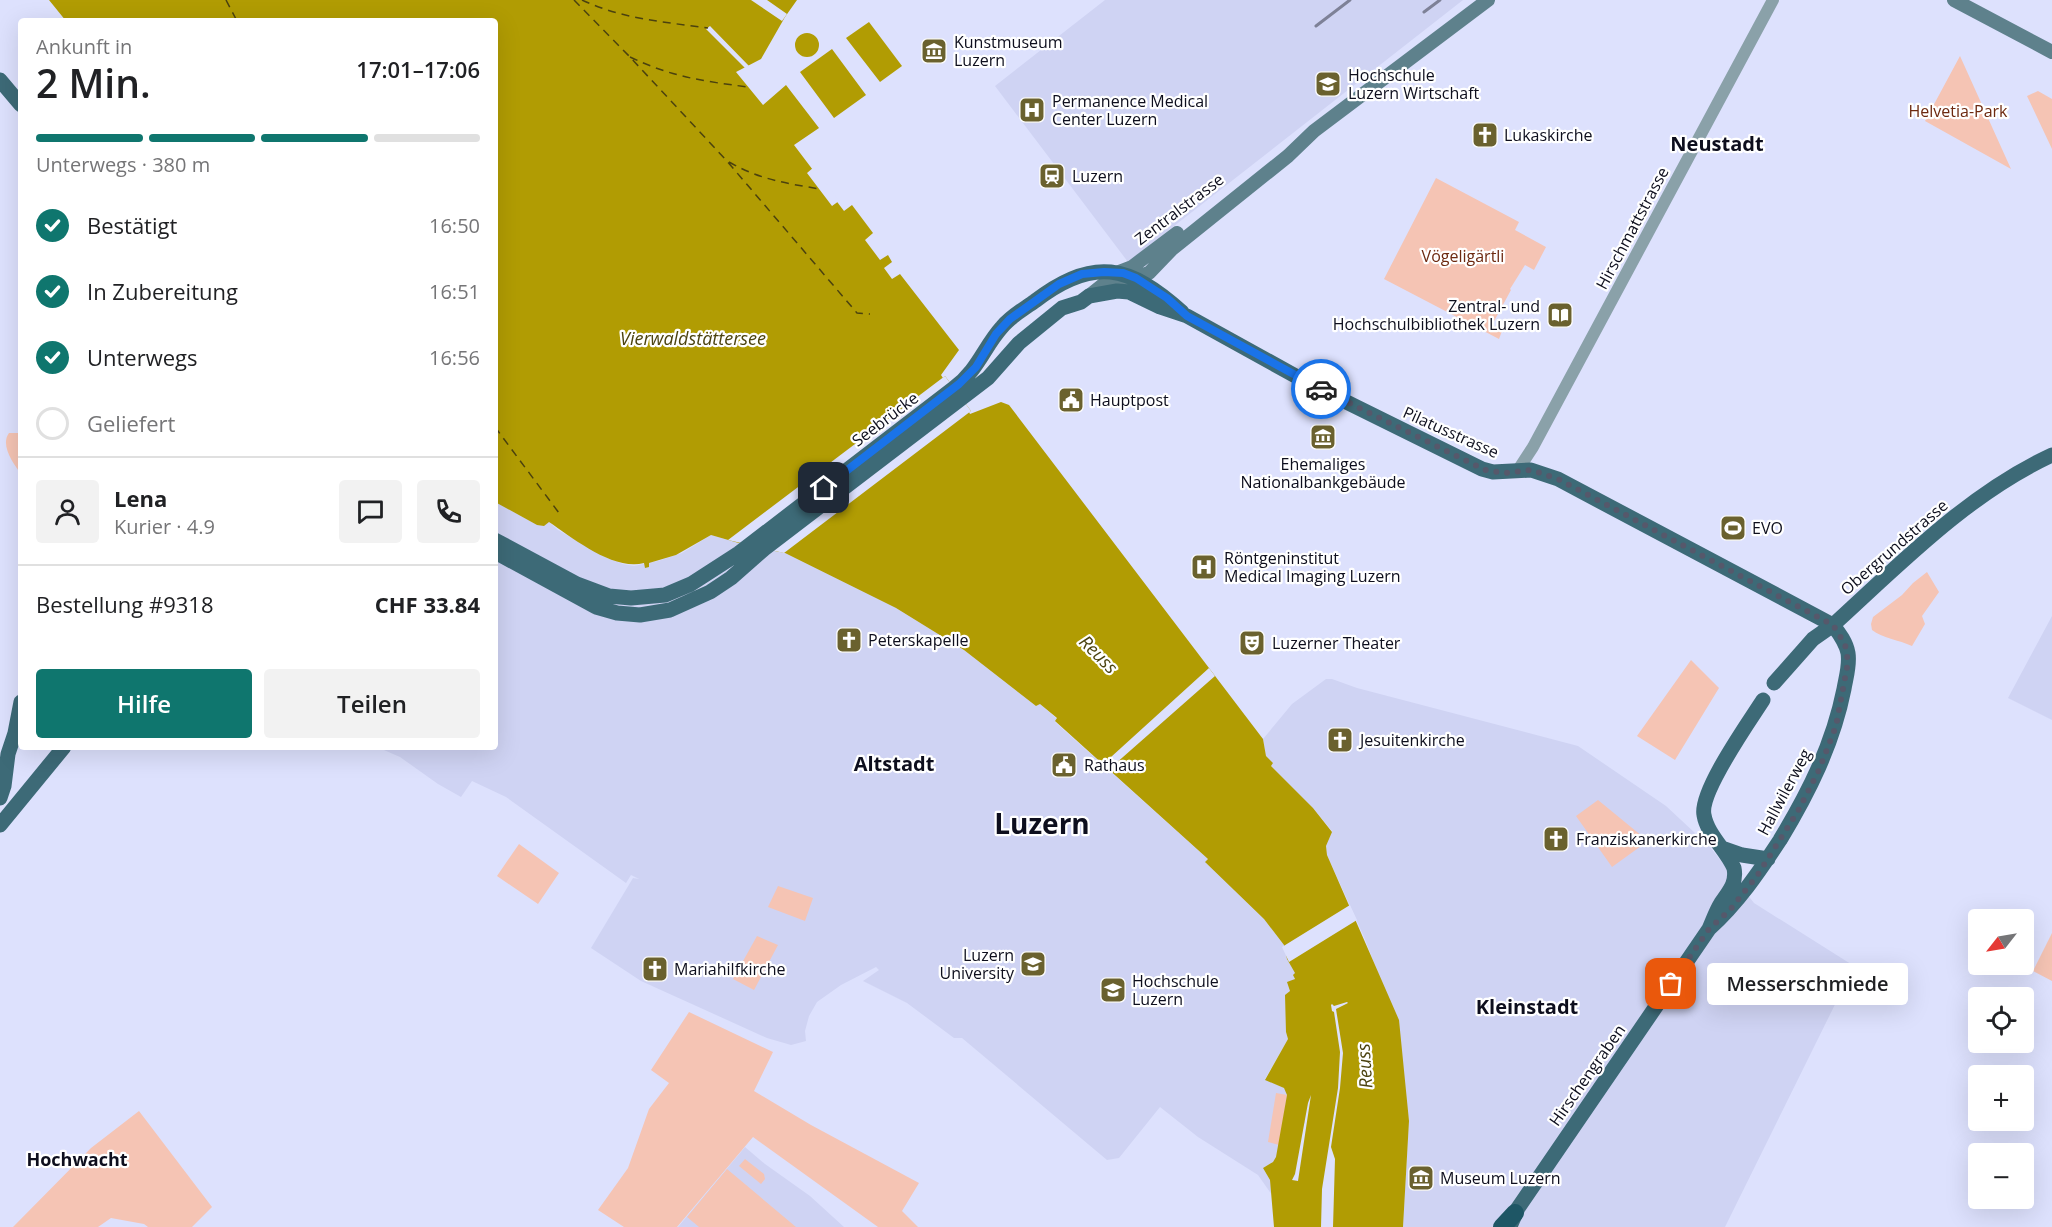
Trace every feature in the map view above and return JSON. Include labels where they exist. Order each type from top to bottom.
[{"type":"highway","points":[[1502,1227],[1512,1220]]},
{"type":"main road","name":"Zentralstrasse","points":[[1089,296],[1104,284],[1149,273],[1172,249],[1288,156],[1294,148],[1488,0]]},
{"type":"main road","points":[[1954,0],[1966,4],[2052,52]]},
{"type":"main road","points":[[0,80],[18,101]]},
{"type":"main road","name":"Zentralstrasse","points":[[958,394],[996,334],[1006,323],[1054,286],[1077,276],[1095,272],[1119,272],[1132,267],[1284,151],[1294,148]]},
{"type":"main road","name":"Pilatusstrasse","points":[[1119,272],[1136,278],[1167,298],[1187,316]]},
{"type":"main road","name":"Pilatusstrasse","points":[[958,394],[988,378],[1019,343],[1062,308],[1081,302],[1089,296],[1117,291],[1129,292],[1160,308],[1187,316],[1310,384],[1482,469],[1493,472],[1531,470],[1558,479],[1833,625]]},
{"type":"main road","name":"Seebrücke","points":[[498,542],[577,584],[609,596],[631,598],[665,595],[691,584],[722,565],[958,394]]},
{"type":"main road","name":"Seebrücke","points":[[498,554],[596,607],[640,615],[670,610],[710,592],[731,578],[958,394]]},
{"type":"main road","name":"Obergrundstrasse","points":[[1774,683],[1813,639],[1833,625],[1952,519],[2010,477],[2052,454]]},
{"type":"main road","name":"Hallwilerweg","points":[[1709,929],[1729,911],[1768,859],[1813,782],[1836,726],[1848,662],[1845,644],[1833,625]]},
{"type":"main road","points":[[1709,929],[1735,879],[1734,868],[1706,823],[1703,814],[1704,802],[1716,776],[1763,700]]},
{"type":"main road","points":[[0,798],[18,718]]},
{"type":"main road","points":[[0,825],[62,750]]},
{"type":"main road","points":[[1722,848],[1742,855],[1768,859]]},
{"type":"main road","name":"Hirschengraben","points":[[1496,1227],[1512,1220],[1709,929]]},
{"type":"street","name":"Hirschmattstrasse","points":[[1518,470],[1533,447],[1773,0]]},
{"type":"shaded area","points":[[1105,0],[1463,0],[1128,262],[995,86]]},
{"type":"shaded area","name":"Altstadt","points":[[498,504],[537,525],[549,522],[558,530],[607,558],[634,566],[682,553],[711,535],[785,553],[896,608],[964,650],[1036,706],[1040,704],[1057,719],[1055,722],[1208,859],[1206,863],[1264,919],[1284,945],[1287,959],[1296,973],[1286,1004],[1288,1039],[1265,1079],[1284,1088],[1305,1122],[1273,1162],[1263,1168],[1270,1180],[1272,1195],[1258,1175],[1198,1137],[1160,1107],[1119,1158],[1107,1160],[962,1038],[954,1038],[907,1003],[863,981],[879,970],[876,967],[841,985],[817,1002],[809,1016],[805,1031],[806,1041],[791,1045],[767,1038],[641,981],[591,948],[633,878],[639,879],[631,875],[626,883],[506,797],[472,781],[461,797],[400,757],[384,750],[498,750]]},
{"type":"shaded area","points":[[2052,616],[2052,720],[2008,698]]},
{"type":"shaded area","points":[[1326,679],[1578,746],[1666,806],[1710,847],[1754,903],[1854,966],[1725,1227],[1403,1227],[1409,1121],[1385,991],[1364,937],[1327,855],[1326,846],[1332,831],[1313,808],[1271,766],[1266,756],[1263,739],[1292,704]]},
{"type":"shaded area","points":[[745,1147],[810,1196],[844,1227],[678,1227]]},
{"type":"green space","name":"Helvetia-Park","points":[[1960,56],[2011,169],[1925,121]]},
{"type":"green space","points":[[2038,91],[2052,99],[2052,149],[2027,96]]},
{"type":"green space","name":"Vögeligärtli","points":[[1436,178],[1519,222],[1515,230],[1546,247],[1534,270],[1525,265],[1510,289],[1492,325],[1502,331],[1499,339],[1384,279]]},
{"type":"green space","points":[[9,433],[18,433],[18,470],[7,448]]},
{"type":"green space","points":[[1927,572],[1939,592],[1922,616],[1925,624],[1912,646],[1872,630],[1873,617]]},
{"type":"green space","points":[[1691,660],[1719,688],[1675,760],[1637,736]]},
{"type":"green space","points":[[1598,800],[1648,841],[1612,867],[1576,816]]},
{"type":"green space","points":[[519,844],[559,873],[538,904],[497,876]]},
{"type":"green space","points":[[778,886],[813,898],[805,921],[768,907]]},
{"type":"green space","points":[[2052,933],[2052,981],[2034,972]]},
{"type":"green space","points":[[757,936],[778,945],[754,990],[733,979]]},
{"type":"green space","points":[[689,1012],[773,1052],[754,1091],[811,1125],[919,1183],[902,1211],[918,1227],[878,1227],[753,1137],[677,1227],[624,1227],[598,1210],[628,1168],[649,1109],[669,1083],[651,1070]]},
{"type":"green space","points":[[1276,1093],[1287,1095],[1279,1145],[1268,1142]]},
{"type":"green space","points":[[139,1111],[212,1207],[192,1227],[148,1227],[144,1224],[111,1218],[98,1227],[13,1227],[91,1148]]},
{"type":"green space","points":[[745,1159],[764,1174],[765,1179],[761,1184],[739,1166]]},
{"type":"green space","points":[[727,1169],[796,1227],[699,1227],[687,1217]]},
{"type":"water","points":[[49,0],[797,0],[761,59],[736,72],[763,105],[786,85],[819,128],[794,145],[844,211],[852,205],[873,233],[865,240],[880,260],[888,255],[892,262],[884,268],[892,279],[900,274],[959,350],[941,375],[943,378],[945,376],[971,411],[970,414],[1001,402],[1009,405],[1263,739],[1266,756],[1273,763],[1271,766],[1313,808],[1332,832],[1326,846],[1327,855],[1399,1020],[1409,1121],[1403,1227],[1333,1227],[1335,1159],[1331,1147],[1343,1053],[1336,1009],[1347,1002],[1331,1005],[1340,1052],[1338,1088],[1322,1189],[1321,1227],[1274,1227],[1270,1180],[1263,1168],[1273,1162],[1276,1157],[1287,1095],[1284,1088],[1265,1080],[1288,1039],[1285,995],[1290,991],[1287,982],[1295,979],[1293,975],[1295,973],[1287,959],[1284,945],[1264,919],[1205,862],[1208,859],[1055,721],[1057,718],[1040,704],[1036,706],[964,650],[896,608],[785,553],[711,535],[676,555],[649,563],[649,567],[645,568],[644,563],[619,562],[594,552],[549,522],[544,526],[537,525],[498,504],[498,18],[64,18]],"holes":[[[1311,1095],[1298,1181],[1292,1180],[1295,1174]]]},
{"type":"water","points":[[869,22],[902,66],[880,82],[846,38]]},
{"type":"water","points":[[807,33],[815,37],[819,45],[815,53],[807,57],[799,53],[795,45],[799,37]]},
{"type":"water","points":[[832,49],[866,95],[834,118],[800,72]]},
{"type":"pier","points":[[751,0],[767,0],[787,14],[782,21]]},
{"type":"pier","points":[[710,26],[749,66],[745,68],[706,29]]},
{"type":"pier","points":[[814,167],[839,201],[832,206],[807,173]]},
{"type":"pier","points":[[945,376],[971,411],[784,553],[728,540]]},
{"type":"pier","points":[[1209,668],[1215,676],[1106,772],[1100,767]]},
{"type":"pier","points":[[1350,905],[1357,920],[1289,962],[1282,947]]},
{"type":"ferry route","points":[[226,0],[235,18]]},
{"type":"ferry route","points":[[574,0],[726,160],[857,313],[870,314]]},
{"type":"ferry route","points":[[582,0],[628,16],[708,28]]},
{"type":"ferry route","points":[[630,57],[688,77],[748,87]]},
{"type":"ferry route","points":[[729,162],[763,177],[820,189]]},
{"type":"ferry route","points":[[498,431],[559,513]]},
{"type":"railway","points":[[1316,26],[1350,0]]},
{"type":"railway","points":[[1424,12],[1440,0]]},
{"type":"way so far","points":[[1321,389],[1485,470],[1504,473],[1531,470],[1543,472],[1558,479],[1661,535],[1776,593],[1833,625],[1842,638],[1848,653],[1848,662],[1841,707],[1819,770],[1798,811],[1757,876],[1729,911],[1709,929],[1671,984]]},
{"type":"place","name":"Kunstmuseum Luzern","points":[[934,51]]},
{"type":"place","name":"Hochschule Luzern Wirtschaft","points":[[1328,84]]},
{"type":"place","name":"Permanence Medical Center Luzern","points":[[1032,110]]},
{"type":"place","name":"Lukaskirche","points":[[1485,135]]},
{"type":"place","name":"Luzern","points":[[1052,176]]},
{"type":"place","name":"Zentral- und Hochschulbibliothek Luzern","points":[[1560,315]]},
{"type":"place","name":"Hauptpost","points":[[1071,400]]},
{"type":"place","name":"Ehemaliges Nationalbankgebäude","points":[[1323,437]]},
{"type":"place","name":"EVO","points":[[1733,528]]},
{"type":"place","name":"Röntgeninstitut Medical Imaging Luzern","points":[[1204,567]]},
{"type":"place","name":"Peterskapelle","points":[[849,640]]},
{"type":"place","name":"Luzerner Theater","points":[[1252,643]]},
{"type":"place","name":"Jesuitenkirche","points":[[1340,740]]},
{"type":"place","name":"Rathaus","points":[[1064,765]]},
{"type":"place","name":"Franziskanerkirche","points":[[1556,839]]},
{"type":"place","name":"Luzern University","points":[[1033,964]]},
{"type":"place","name":"Mariahilfkirche","points":[[655,969]]},
{"type":"place","name":"Messerschmiede","points":[[1671,984]]},
{"type":"place","name":"Hochschule Luzern","points":[[1113,990]]},
{"type":"place","name":"Museum Luzern","points":[[1421,1178]]},
{"type":"district","name":"Neustadt","points":[[1717,143]]},
{"type":"district","name":"Altstadt","points":[[894,763]]},
{"type":"district","name":"Luzern","points":[[1042,823]]},
{"type":"district","name":"Kleinstadt","points":[[1527,1006]]},
{"type":"district","name":"Hochwacht","points":[[77,1159]]},
{"type":"route","points":[[824,488],[959,384],[976,367],[996,334],[1010,319],[1054,286],[1082,274],[1119,272],[1136,278],[1167,298],[1187,316],[1321,389]]},
{"type":"water label","name":"Vierwaldstättersee","points":[[693,338]]},
{"type":"water label","name":"Reuss","points":[[1099,654]]},
{"type":"water label","name":"Reuss","points":[[1364,1066]]}]
